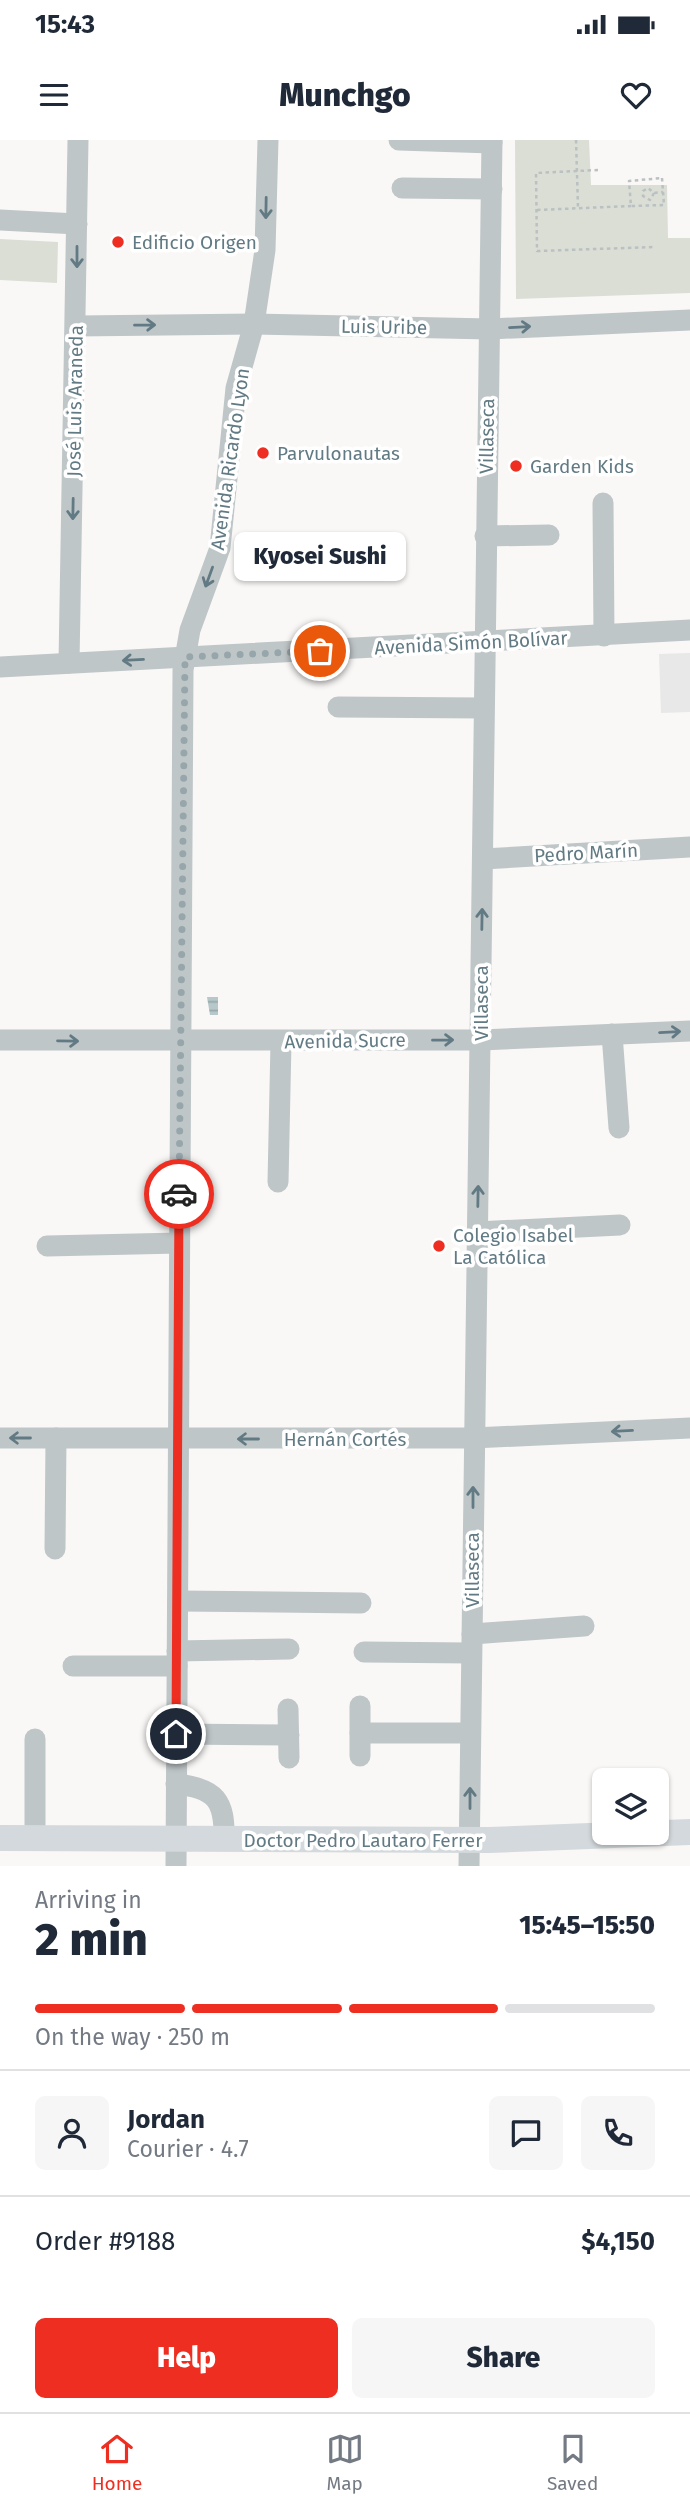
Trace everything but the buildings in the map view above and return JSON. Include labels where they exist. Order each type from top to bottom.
[{"type":"main road","name":"Doctor Pedro Lautaro Ferrer","points":[[0,1838],[224,1839],[469,1853],[690,1832]]},
{"type":"street","name":"José Luis Araneda","points":[[69,663],[77,326],[78,140]]},
{"type":"street","name":"Avenida Ricardo Lyon","points":[[176,1866],[177,1440],[185,657],[190,630],[220,548],[236,388],[254,324],[265,250],[268,140]]},
{"type":"street","points":[[399,140],[492,141]]},
{"type":"street","name":"Villaseca","points":[[469,1853],[492,141]]},
{"type":"street","points":[[402,188],[492,189]]},
{"type":"street","points":[[0,220],[77,223]]},
{"type":"street","name":"Luis Uribe","points":[[77,326],[254,324],[490,329],[690,320]]},
{"type":"street","points":[[603,503],[604,636]]},
{"type":"street","points":[[485,536],[549,535]]},
{"type":"street","name":"Avenida Simón Bolívar","points":[[1,669],[69,663],[688,633]]},
{"type":"street","points":[[338,707],[483,708]]},
{"type":"street","name":"Pedro Marín","points":[[483,859],[690,848]]},
{"type":"street","name":"Avenida Sucre","points":[[0,1040],[481,1040],[690,1031]]},
{"type":"street","points":[[612,1034],[619,1128]]},
{"type":"street","points":[[278,1182],[281,1042]]},
{"type":"street","points":[[477,1232],[620,1225]]},
{"type":"street","points":[[47,1246],[179,1243]]},
{"type":"street","name":"Hernán Cortés","points":[[0,1438],[473,1438],[690,1428]]},
{"type":"street","points":[[55,1549],[56,1438]]},
{"type":"street","points":[[178,1601],[361,1603]]},
{"type":"street","points":[[364,1652],[471,1643],[584,1626]]},
{"type":"street","points":[[73,1667],[289,1650]]},
{"type":"street","points":[[360,1706],[360,1755]]},
{"type":"street","points":[[288,1709],[289,1758]]},
{"type":"street","points":[[360,1733],[470,1732]]},
{"type":"street","points":[[176,1734],[289,1735]]},
{"type":"street","points":[[35,1739],[35,1838]]},
{"type":"street","points":[[176,1784],[194,1786],[219,1801],[225,1817],[224,1839]]},
{"type":"path","points":[[576,140],[578,208]]},
{"type":"path","points":[[598,170],[536,173],[537,251],[655,247]]},
{"type":"path","points":[[537,209],[664,205],[662,178],[629,181],[631,206]]},
{"type":"path","points":[[642,194],[648,188],[648,180]]},
{"type":"path","points":[[648,188],[654,193],[663,192]]},
{"type":"path","points":[[649,205],[654,193]]},
{"type":"path","points":[[630,194],[642,194],[649,200]]},
{"type":"shaded area","points":[[515,140],[589,140],[591,185],[667,185],[668,238],[690,238],[690,293],[516,299]]},
{"type":"shaded area","points":[[0,239],[58,242],[57,283],[0,280]]},
{"type":"shaded area","points":[[690,653],[690,712],[661,713],[659,654]]},
{"type":"shaded area","points":[[207,997],[218,997],[218,1015],[210,1015]]},
{"type":"way so far","points":[[179,1194],[185,657],[320,651]]},
{"type":"place","name":"Edificio Origen","points":[[118,242]]},
{"type":"place","name":"Parvulonautas","points":[[263,453]]},
{"type":"place","name":"Garden Kids","points":[[516,466]]},
{"type":"place","name":"Kyosei Sushi","points":[[320,651]]},
{"type":"place","name":"Colegio Isabel La Católica","points":[[439,1246]]},
{"type":"route","points":[[176,1734],[179,1194]]}]
